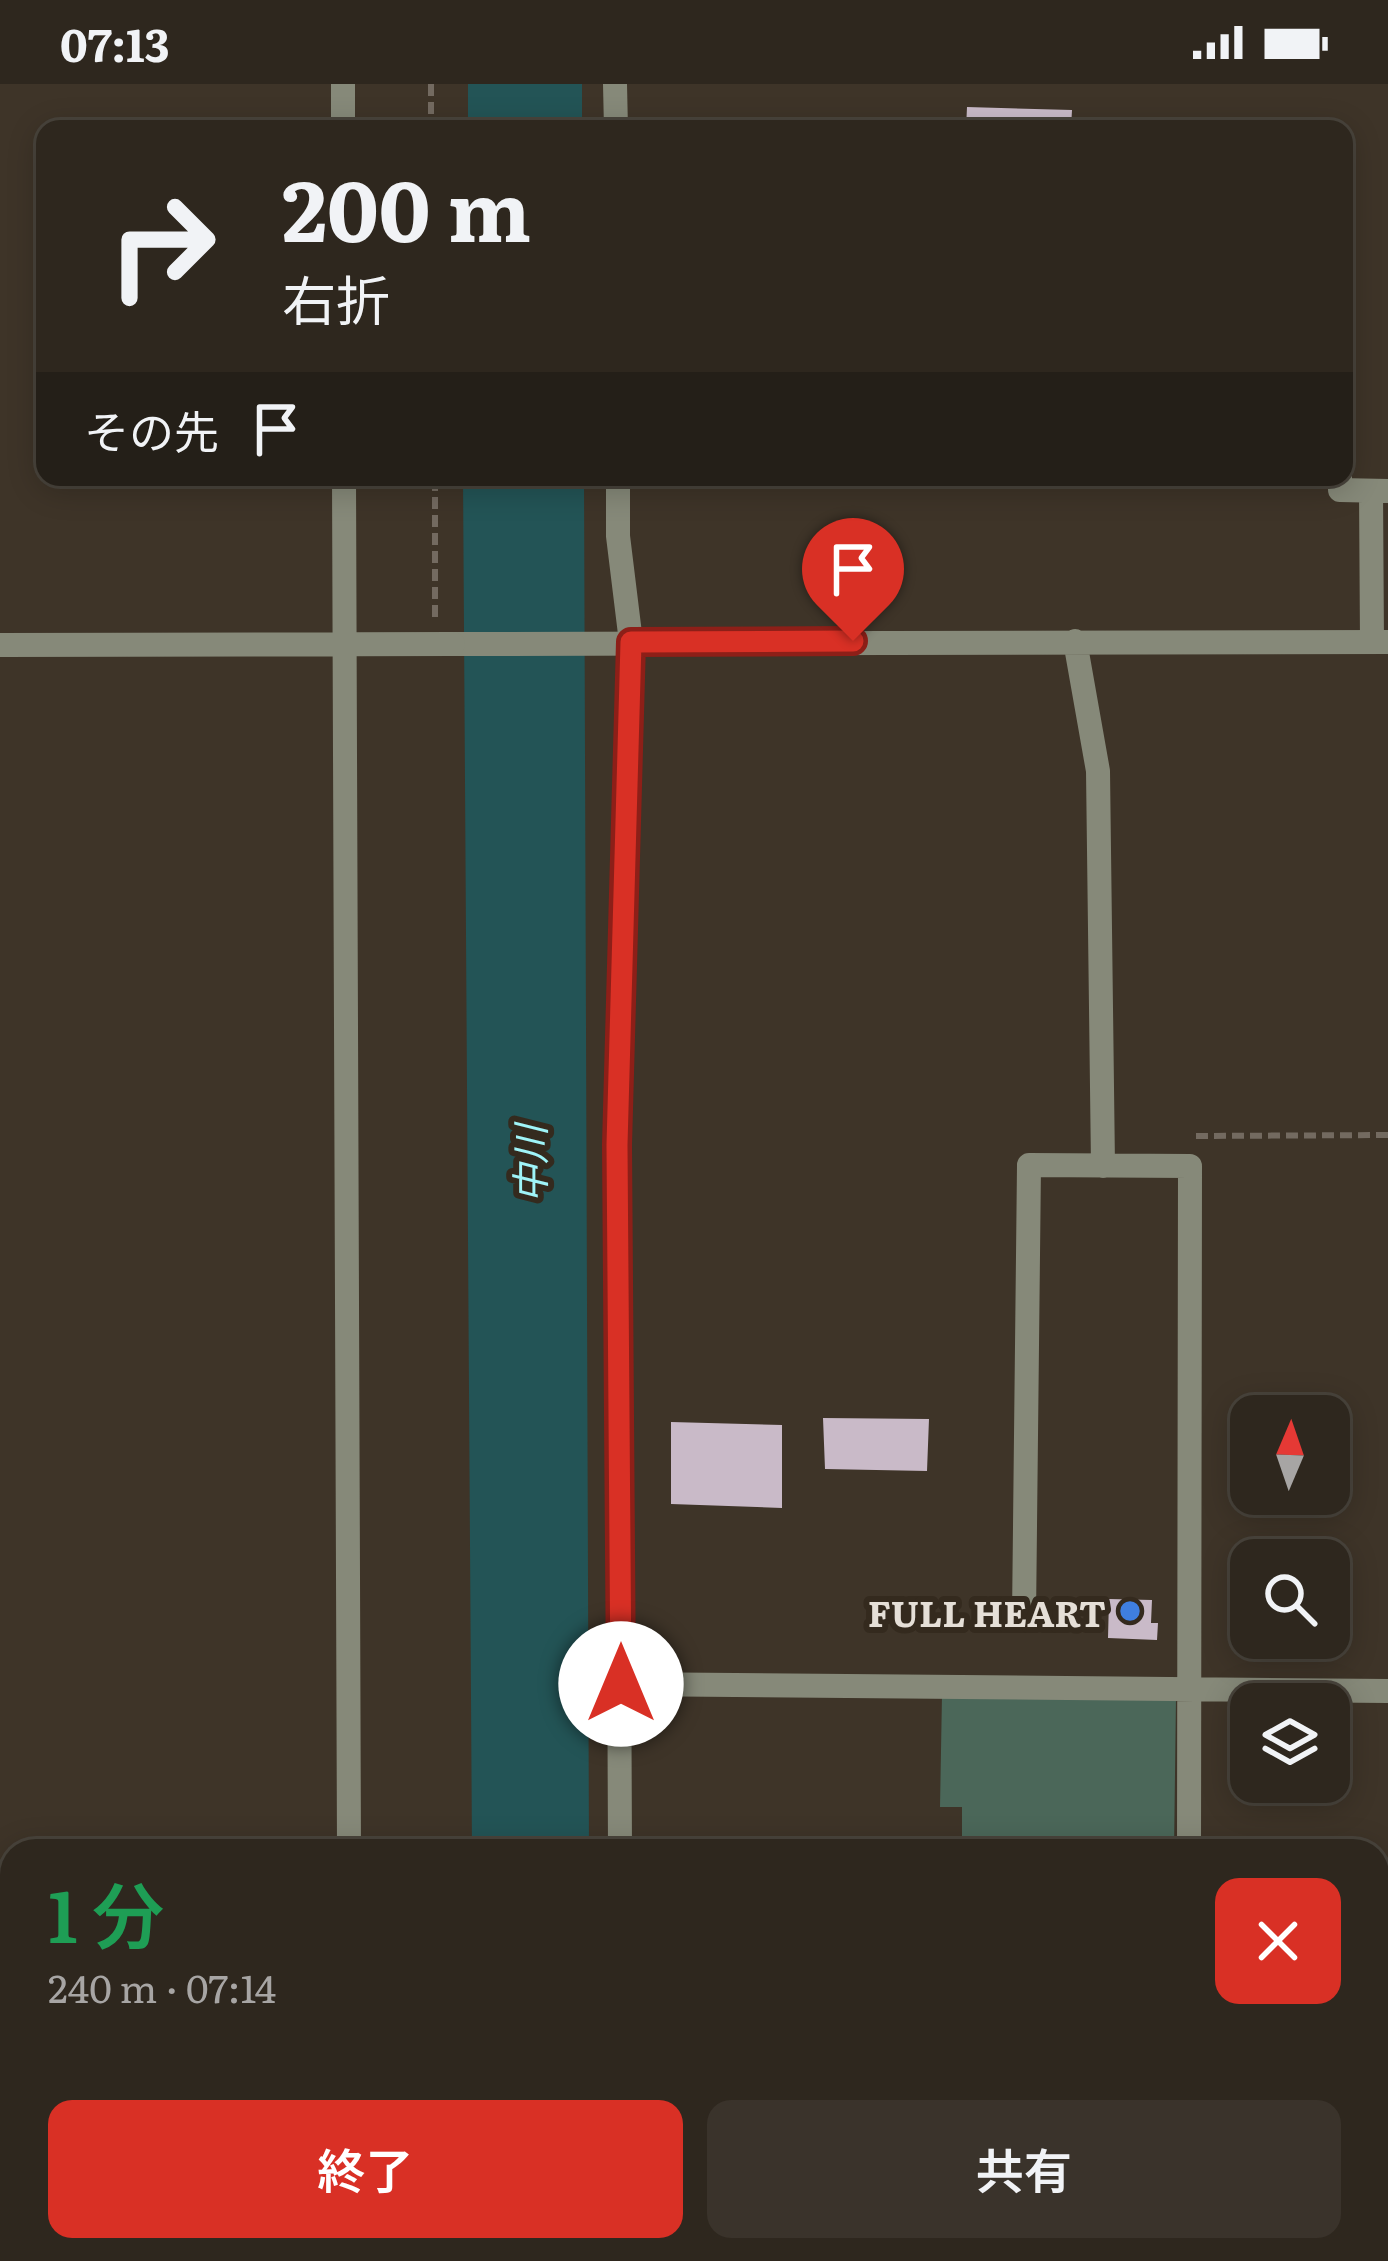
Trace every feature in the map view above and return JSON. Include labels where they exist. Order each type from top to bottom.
[{"type":"street","points":[[343,84],[343,120]]},
{"type":"street","points":[[615,84],[616,120]]},
{"type":"street","points":[[344,486],[349,1839]]},
{"type":"street","points":[[618,486],[631,642],[617,1145],[620,1839]]},
{"type":"street","points":[[0,646],[344,646],[444,636],[631,642],[1380,642],[1379,491],[1340,490],[1340,486]]},
{"type":"street","points":[[1075,641],[1098,771],[1103,1166]]},
{"type":"street","points":[[1024,1617],[1029,1165],[1190,1166],[1189,1839]]},
{"type":"street","points":[[621,1684],[1388,1691]]},
{"type":"path","points":[[430,84],[431,120]]},
{"type":"path","points":[[436,486],[444,636]]},
{"type":"path","points":[[1174,1136],[1388,1135]]},
{"type":"green space","points":[[942,1695],[1176,1698],[1174,1839],[962,1839],[962,1807],[940,1807]]},
{"type":"water","points":[[468,84],[582,84],[582,120],[468,120]]},
{"type":"water","name":"中川","points":[[463,486],[584,486],[589,1839],[472,1839]]},
{"type":"building","points":[[967,107],[1072,110],[1071,120],[966,120]]},
{"type":"building","points":[[823,1418],[929,1419],[927,1471],[825,1469]]},
{"type":"building","points":[[671,1422],[782,1425],[782,1508],[671,1504]]},
{"type":"building","name":"FULL HEART","points":[[1109,1599],[1152,1600],[1151,1623],[1158,1623],[1157,1640],[1108,1638]]},
{"type":"place","name":"FULL HEART","points":[[1130,1611]]},
{"type":"route","points":[[621,1684],[617,1145],[631,642],[853,641]]}]
